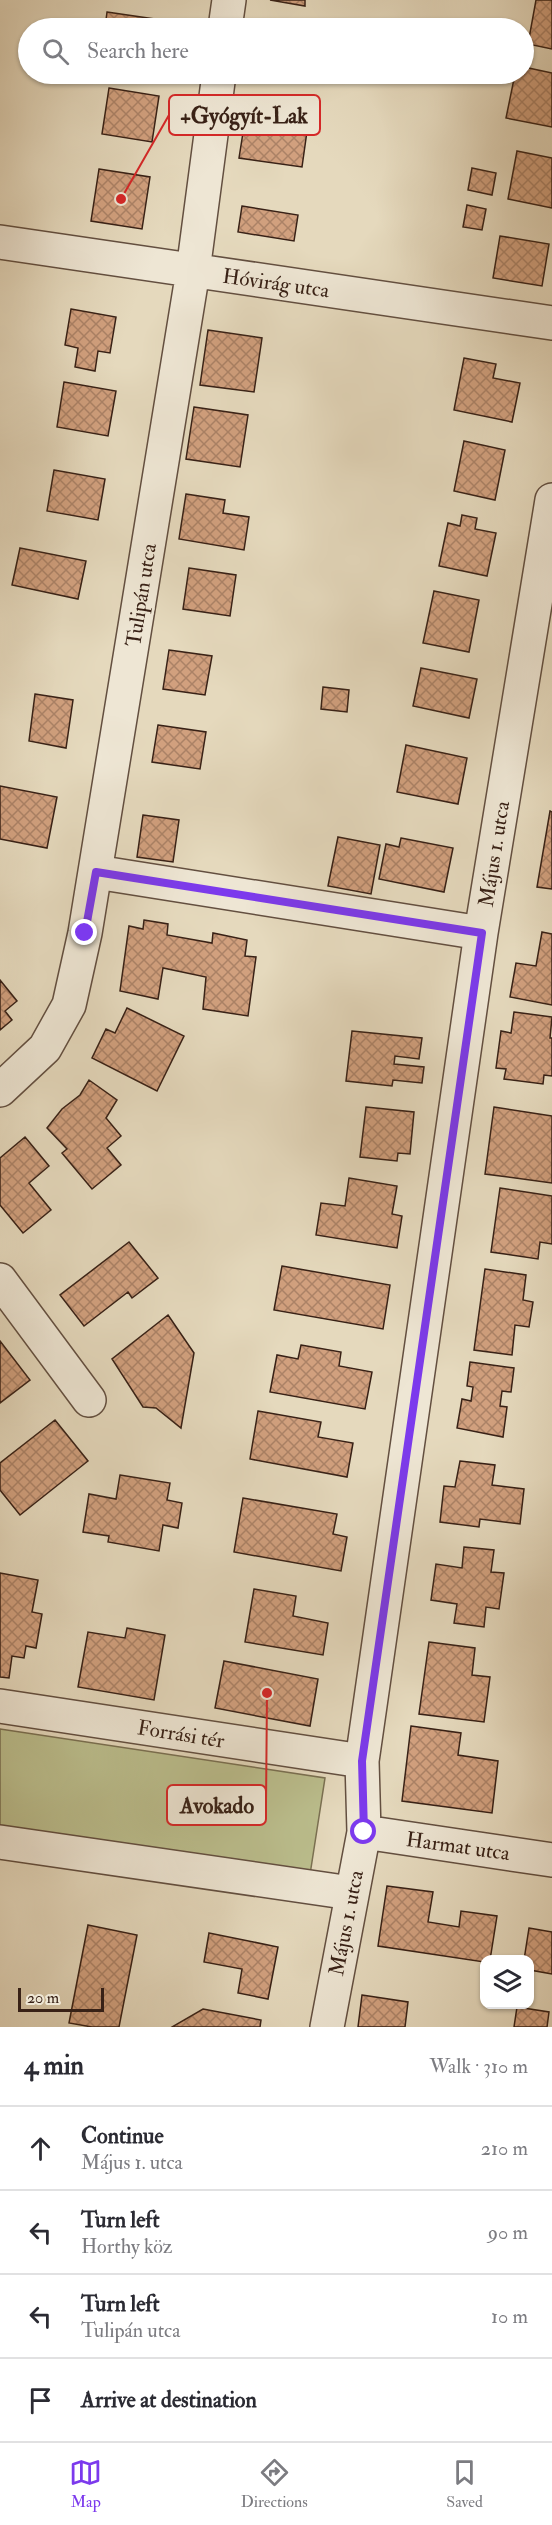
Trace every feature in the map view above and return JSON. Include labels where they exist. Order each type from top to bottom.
[{"type":"street","points":[[226,18],[229,0]]},
{"type":"street","name":"Tulipán utca","points":[[0,1090],[45,1048],[69,1005],[96,872],[193,271],[218,84]]},
{"type":"street","name":"Hóvirág utca","points":[[0,242],[552,323]]},
{"type":"street","name":"Május 1. utca","points":[[327,2027],[364,1832],[362,1761],[482,933],[552,500]]},
{"type":"street","points":[[96,872],[482,933]]},
{"type":"street","points":[[0,1280],[89,1400]]},
{"type":"street","name":"Forrási tér","points":[[0,1706],[362,1761]]},
{"type":"street","name":"Harmat utca","points":[[364,1832],[552,1860]]},
{"type":"street","points":[[0,1842],[351,1893]]},
{"type":"green space","points":[[0,1729],[325,1778],[309,1881],[0,1835]]},
{"type":"building","points":[[270,0],[305,0],[305,6]]},
{"type":"building","points":[[536,0],[552,0],[552,49],[534,45],[533,18]]},
{"type":"building","points":[[107,12],[148,18],[106,18]]},
{"type":"building","points":[[534,69],[552,73],[552,127],[506,118],[513,84],[534,84]]},
{"type":"building","points":[[109,88],[159,96],[152,142],[102,134]]},
{"type":"building","points":[[248,101],[310,110],[302,167],[239,158]]},
{"type":"building","points":[[517,151],[552,158],[552,208],[508,199]]},
{"type":"building","points":[[472,168],[496,173],[492,195],[468,190]]},
{"type":"building","points":[[99,169],[150,177],[142,229],[91,221]]},
{"type":"building","points":[[467,205],[486,209],[482,230],[463,227]]},
{"type":"building","points":[[242,206],[298,215],[294,241],[238,232]]},
{"type":"building","points":[[500,236],[549,244],[542,286],[493,278]]},
{"type":"building","points":[[71,309],[116,317],[110,353],[98,351],[95,371],[75,367],[78,348],[65,345]]},
{"type":"building","points":[[208,330],[262,338],[254,392],[200,385]]},
{"type":"building","points":[[464,358],[496,364],[493,378],[520,383],[512,422],[454,410]]},
{"type":"building","points":[[64,382],[116,391],[108,436],[57,427]]},
{"type":"building","points":[[194,407],[248,415],[240,467],[186,459]]},
{"type":"building","points":[[464,441],[505,450],[495,500],[454,491]]},
{"type":"building","points":[[54,470],[105,479],[98,520],[47,511]]},
{"type":"building","points":[[186,494],[225,500],[223,513],[249,517],[244,550],[179,539]]},
{"type":"building","points":[[462,515],[477,518],[475,529],[496,533],[487,576],[439,566],[448,523],[460,526]]},
{"type":"building","points":[[20,548],[86,561],[78,599],[12,585]]},
{"type":"building","points":[[189,568],[236,575],[230,616],[183,609]]},
{"type":"building","points":[[434,591],[479,600],[469,652],[423,643]]},
{"type":"building","points":[[169,650],[212,656],[205,695],[163,689]]},
{"type":"building","points":[[421,668],[477,679],[469,718],[413,706]]},
{"type":"building","points":[[323,687],[349,690],[347,712],[321,709]]},
{"type":"building","points":[[35,694],[73,700],[66,748],[29,741]]},
{"type":"building","points":[[158,725],[206,732],[200,769],[152,762]]},
{"type":"building","points":[[406,745],[467,758],[458,804],[397,792]]},
{"type":"building","points":[[0,786],[57,797],[47,848],[0,839]]},
{"type":"building","points":[[550,811],[552,812],[552,889],[537,887]]},
{"type":"building","points":[[143,815],[179,820],[173,862],[137,857]]},
{"type":"building","points":[[338,837],[380,845],[371,894],[328,886]]},
{"type":"building","points":[[401,838],[453,848],[444,892],[379,879],[386,844],[399,847]]},
{"type":"building","points":[[144,920],[168,924],[167,935],[212,943],[213,933],[247,940],[245,956],[256,957],[248,1016],[203,1009],[206,977],[163,968],[158,999],[120,991],[129,926],[143,929]]},
{"type":"building","points":[[542,932],[552,934],[552,1005],[510,997],[516,963],[536,966]]},
{"type":"building","points":[[0,980],[17,1001],[5,1011],[12,1020],[0,1030]]},
{"type":"building","points":[[127,1008],[184,1036],[157,1091],[92,1058],[106,1029],[115,1033]]},
{"type":"building","points":[[514,1012],[552,1017],[550,1038],[552,1038],[552,1076],[544,1075],[543,1084],[504,1079],[506,1069],[496,1068],[501,1031],[511,1033]]},
{"type":"building","points":[[352,1031],[422,1038],[419,1059],[395,1056],[394,1064],[424,1067],[422,1083],[393,1080],[392,1086],[346,1081]]},
{"type":"building","points":[[89,1080],[117,1100],[106,1118],[121,1136],[107,1148],[121,1165],[92,1189],[62,1153],[67,1149],[47,1128],[62,1109],[80,1095]]},
{"type":"building","points":[[366,1107],[414,1112],[410,1154],[398,1153],[397,1161],[360,1157]]},
{"type":"building","points":[[494,1107],[552,1116],[552,1183],[485,1174]]},
{"type":"building","points":[[25,1137],[49,1166],[29,1183],[51,1210],[23,1233],[0,1205],[0,1158]]},
{"type":"building","points":[[349,1178],[397,1186],[392,1214],[402,1216],[397,1248],[316,1235],[321,1203],[345,1206]]},
{"type":"building","points":[[500,1188],[552,1196],[552,1244],[540,1242],[538,1259],[491,1252]]},
{"type":"building","points":[[129,1242],[158,1278],[132,1298],[128,1292],[84,1326],[60,1295]]},
{"type":"building","points":[[282,1266],[390,1285],[383,1329],[274,1310]]},
{"type":"building","points":[[485,1269],[526,1275],[523,1300],[533,1302],[529,1327],[515,1325],[512,1355],[474,1350]]},
{"type":"building","points":[[168,1315],[194,1353],[181,1428],[156,1408],[143,1407],[112,1359]]},
{"type":"building","points":[[0,1341],[30,1380],[0,1403]]},
{"type":"building","points":[[301,1345],[341,1352],[339,1366],[372,1372],[365,1409],[270,1392],[277,1355],[298,1359]]},
{"type":"building","points":[[470,1362],[514,1368],[511,1392],[502,1391],[500,1406],[507,1407],[503,1437],[457,1428],[462,1399],[471,1401],[473,1387],[467,1386]]},
{"type":"building","points":[[258,1411],[321,1422],[318,1437],[353,1443],[347,1477],[250,1459]]},
{"type":"building","points":[[55,1420],[88,1461],[20,1515],[0,1490],[0,1463]]},
{"type":"building","points":[[460,1461],[495,1465],[492,1485],[524,1489],[520,1524],[480,1519],[479,1527],[440,1522],[444,1486],[455,1487]]},
{"type":"building","points":[[120,1475],[170,1483],[167,1500],[182,1503],[178,1528],[163,1525],[159,1551],[108,1542],[109,1536],[83,1532],[89,1494],[116,1499]]},
{"type":"building","points":[[243,1498],[337,1514],[333,1534],[347,1537],[341,1571],[234,1552]]},
{"type":"building","points":[[464,1547],[494,1550],[491,1572],[504,1573],[499,1609],[486,1607],[484,1627],[454,1623],[457,1604],[431,1600],[436,1564],[462,1568]]},
{"type":"building","points":[[0,1573],[38,1580],[32,1612],[42,1614],[36,1648],[26,1646],[24,1658],[12,1656],[9,1678],[0,1677]]},
{"type":"building","points":[[254,1589],[296,1596],[293,1616],[328,1623],[323,1655],[245,1642]]},
{"type":"building","points":[[127,1628],[165,1635],[154,1700],[78,1687],[88,1632],[125,1638]]},
{"type":"building","points":[[429,1642],[475,1648],[472,1675],[490,1677],[484,1722],[419,1714]]},
{"type":"building","points":[[224,1661],[318,1679],[310,1726],[215,1708]]},
{"type":"building","points":[[411,1726],[461,1733],[458,1755],[498,1761],[492,1813],[402,1801]]},
{"type":"building","points":[[387,1886],[433,1892],[428,1922],[459,1927],[461,1911],[497,1916],[491,1955],[480,1955],[480,1961],[378,1946]]},
{"type":"building","points":[[88,1925],[137,1935],[119,2027],[92,2027],[69,2023]]},
{"type":"building","points":[[529,1928],[552,1932],[552,1974],[534,1971],[534,1955],[525,1955]]},
{"type":"building","points":[[209,1933],[278,1947],[268,1999],[238,1993],[242,1969],[204,1962]]},
{"type":"building","points":[[362,1995],[408,2002],[405,2027],[358,2027]]},
{"type":"building","points":[[203,2009],[261,2020],[260,2027],[172,2027]]},
{"type":"building","points":[[517,2009],[549,2012],[547,2027],[514,2027]]},
{"type":"place","name":"+Gyógyít-Lak","points":[[121,199]]},
{"type":"place","name":"Avokado","points":[[267,1693]]},
{"type":"route","points":[[85,933],[96,872],[482,933],[362,1761],[364,1832]]}]
